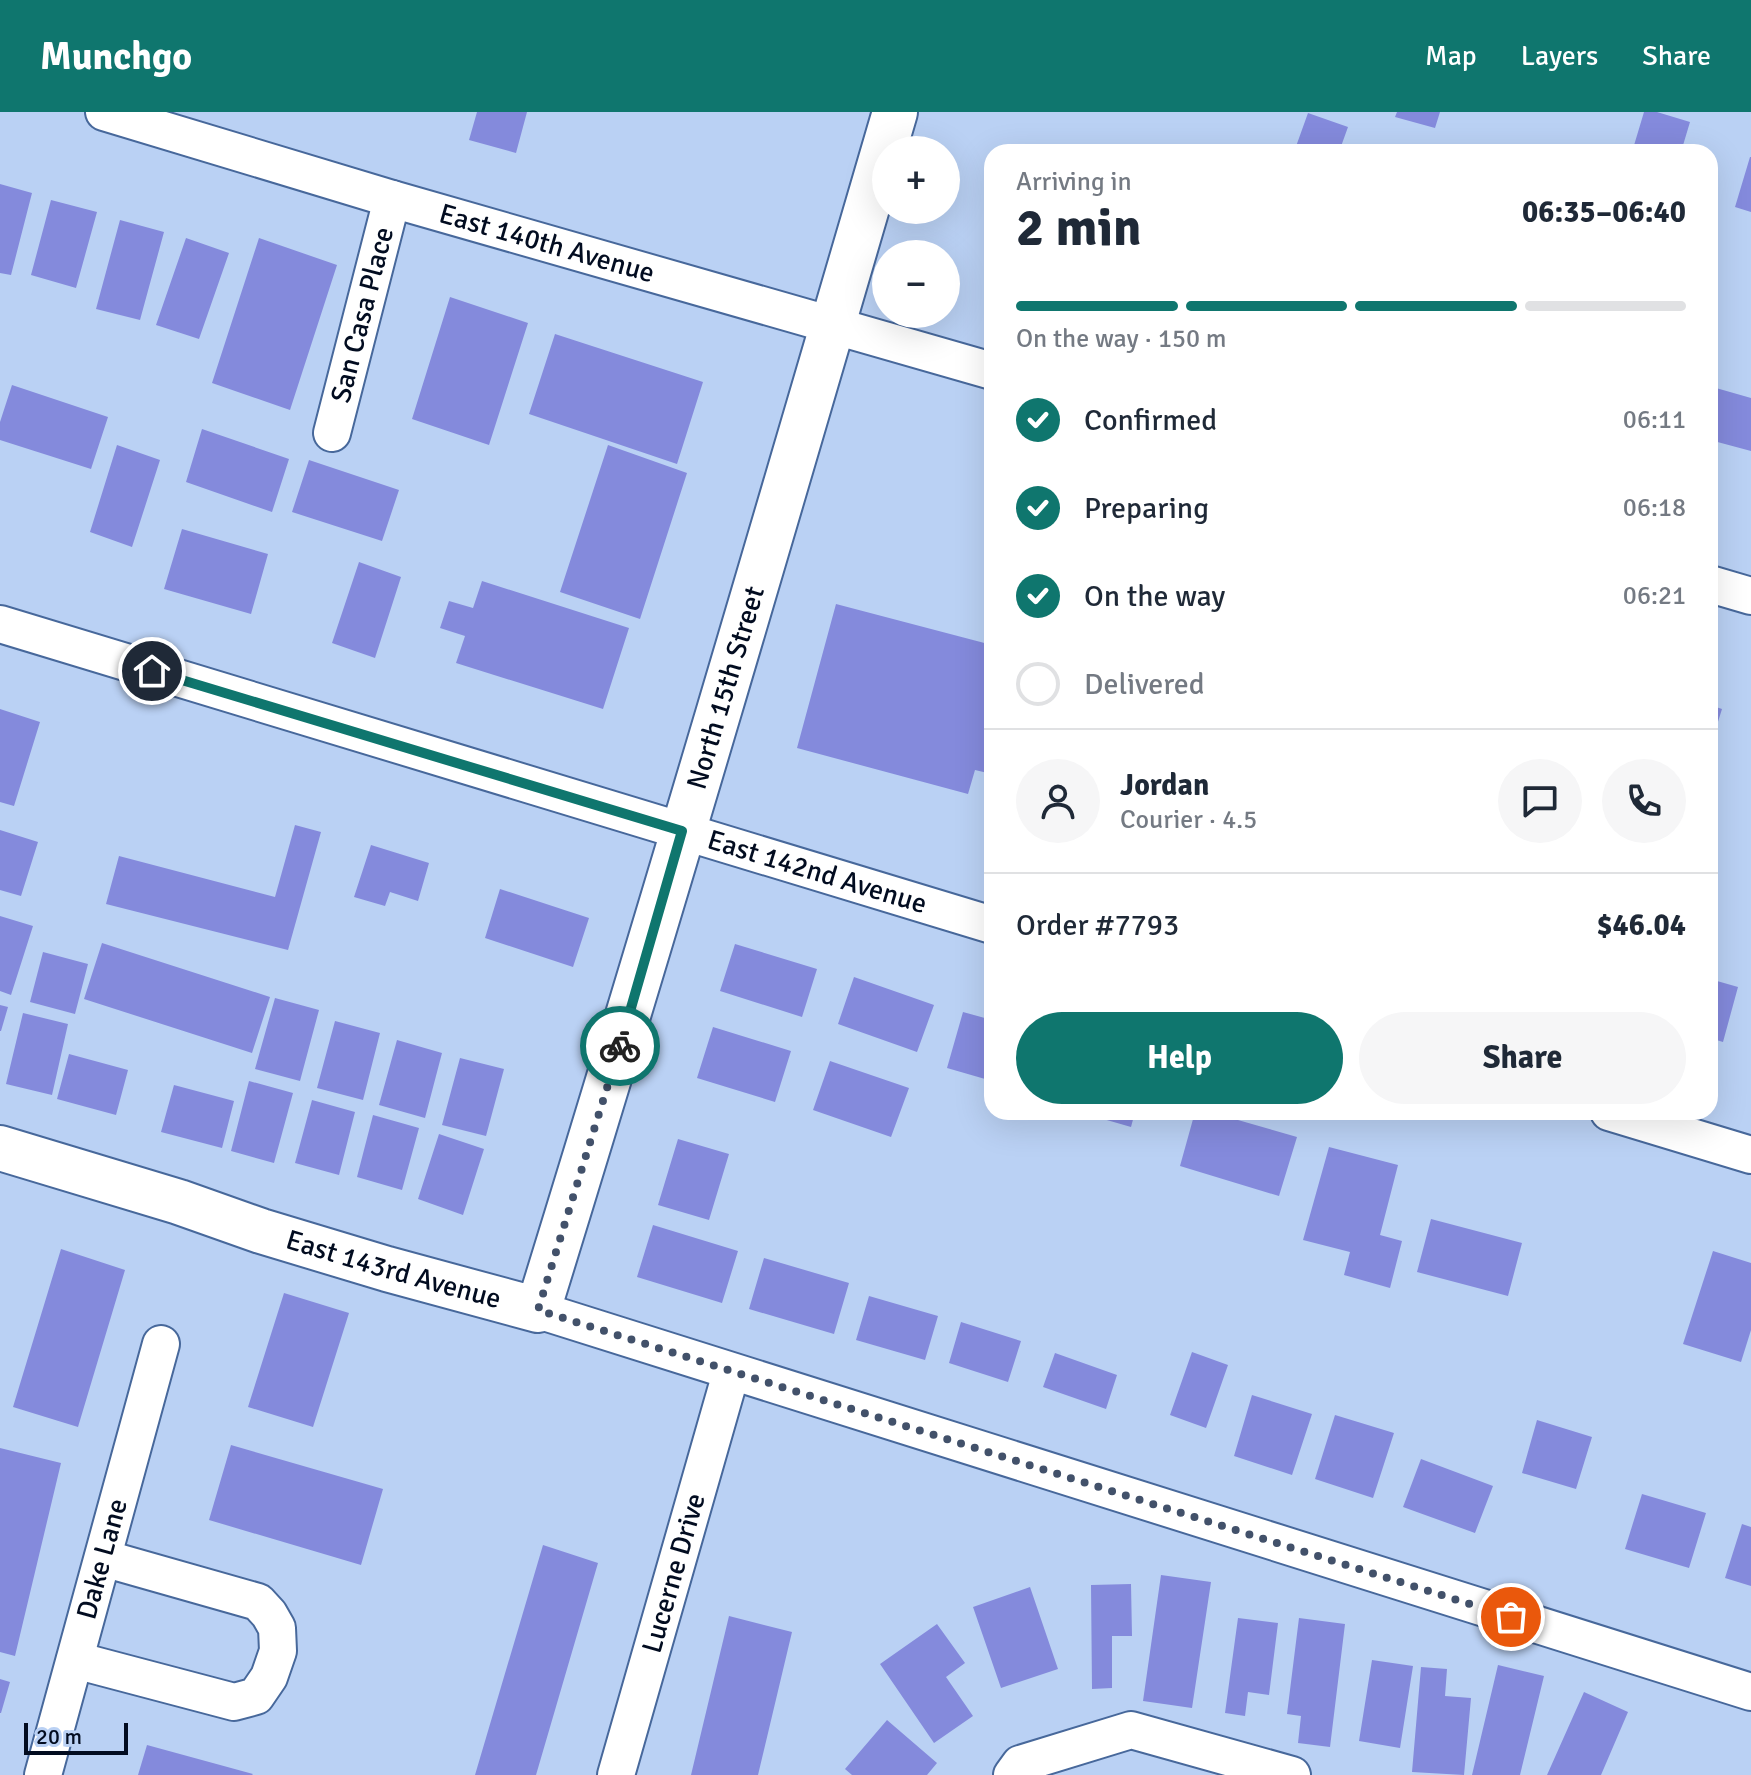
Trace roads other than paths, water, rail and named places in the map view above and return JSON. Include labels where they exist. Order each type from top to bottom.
[{"type":"street","name":"East 140th Avenue","points":[[104,112],[392,199],[984,369]]},
{"type":"street","name":"North 15th Street","points":[[538,1310],[633,1004],[895,112]]},
{"type":"street","name":"San Casa Place","points":[[332,433],[392,199]]},
{"type":"street","points":[[1718,586],[1751,596]]},
{"type":"street","name":"East 142nd Avenue","points":[[0,624],[984,923]]},
{"type":"street","points":[[1635,1120],[1751,1155]]},
{"type":"street","name":"East 143rd Avenue","points":[[0,1148],[179,1202],[303,1244],[538,1310],[1751,1692]]},
{"type":"street","name":"Dake Lane","points":[[43,1775],[161,1344]]},
{"type":"street","name":"Lucerne Drive","points":[[616,1775],[731,1373]]},
{"type":"street","points":[[75,1660],[234,1702],[256,1696],[269,1677],[278,1651],[277,1628],[258,1602],[103,1558]]},
{"type":"street","points":[[1012,1775],[1020,1764],[1131,1730],[1292,1775]]}]
